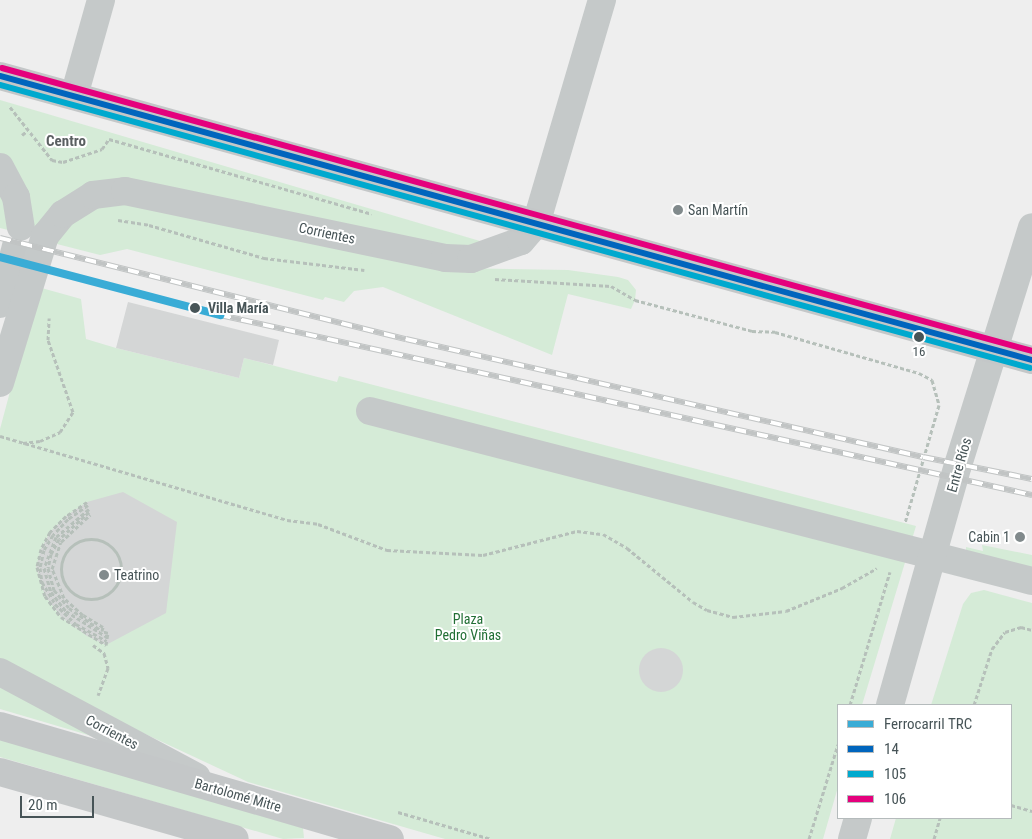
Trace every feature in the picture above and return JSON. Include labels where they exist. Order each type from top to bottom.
[{"type":"main road","points":[[0,76],[1032,360]]},
{"type":"main road","name":"Bartolomé Mitre","points":[[0,726],[225,791],[358,834],[390,839]]},
{"type":"main road","points":[[0,772],[235,839]]},
{"type":"street","points":[[74,96],[101,0]]},
{"type":"street","name":"Corrientes","points":[[0,383],[45,236],[63,214],[94,195],[131,192],[423,254],[458,259],[471,259],[496,252],[521,240],[536,224],[602,0]]},
{"type":"street","points":[[0,167],[16,197],[21,226]]},
{"type":"street","name":"Entre Ríos","points":[[890,704],[1032,226]]},
{"type":"street","points":[[0,304],[10,269]]},
{"type":"street","points":[[370,410],[897,552],[934,553],[1032,580]]},
{"type":"street","name":"Corrientes","points":[[0,672],[225,791]]},
{"type":"street","points":[[852,839],[858,819]]},
{"type":"path","points":[[5,106],[11,108],[27,131],[52,160],[63,162],[102,149],[109,138],[377,215]]},
{"type":"path","points":[[22,135],[27,131]]},
{"type":"path","points":[[112,220],[149,225],[264,258],[313,266],[366,270]]},
{"type":"path","points":[[494,279],[610,286],[635,300],[752,331],[775,332],[919,373],[932,380],[939,405],[897,552],[850,704]]},
{"type":"path","points":[[23,443],[40,441],[60,432],[73,412],[48,340],[49,312]]},
{"type":"path","points":[[0,436],[287,520],[318,524],[387,550],[483,555],[577,531],[603,534],[627,548],[692,602],[707,610],[733,617],[762,616],[802,604],[842,588],[897,552]]},
{"type":"path","points":[[89,509],[61,542],[52,569],[64,598],[84,615],[103,627],[102,631],[108,633],[106,645],[87,636],[61,616],[45,596],[36,568],[41,549],[50,532],[66,516],[89,509]]},
{"type":"path","points":[[89,509],[56,537],[47,553],[44,568],[51,592],[66,611],[107,639]]},
{"type":"path","points":[[101,541],[118,557],[118,581],[101,597],[86,598],[76,595],[63,580],[62,560],[70,548],[78,542],[101,541]]},
{"type":"path","points":[[974,704],[992,649],[1005,632],[1021,627],[1032,630]]},
{"type":"path","points":[[86,718],[108,668],[104,653],[93,645]]},
{"type":"path","points":[[809,839],[837,747]]},
{"type":"path","points":[[1012,805],[1032,812]]},
{"type":"path","points":[[393,811],[492,839]]},
{"type":"path","points":[[934,839],[940,819]]},
{"type":"green space","points":[[0,100],[480,241],[482,244],[468,249],[153,187],[35,232],[0,153]]},
{"type":"green space","points":[[0,186],[8,230],[0,228]]},
{"type":"green space","points":[[112,200],[453,268],[568,270],[618,277],[628,280],[636,290],[635,300],[631,309],[568,294],[552,355],[383,287],[354,291],[344,302],[325,297],[323,300],[127,249],[100,255],[53,243],[63,228]]},
{"type":"green space","name":"Plaza Pedro Viñas","points":[[38,287],[81,299],[86,339],[116,348],[239,378],[244,358],[337,382],[339,376],[916,526],[862,704],[837,704],[837,790],[823,839],[445,839],[248,782],[98,712],[0,660],[0,429]]},
{"type":"green space","points":[[982,545],[1032,555],[1032,570],[966,556],[966,547],[983,551]]},
{"type":"green space","points":[[984,590],[1032,603],[1032,839],[890,839],[896,819],[1012,819],[1012,704],[931,704],[963,604],[971,593]]},
{"type":"green space","points":[[0,685],[95,737],[0,709]]},
{"type":"green space","points":[[0,739],[303,828],[304,838],[283,839],[0,757]]},
{"type":"building","points":[[128,302],[279,340],[273,365],[244,358],[239,378],[116,348]]},
{"type":"building","name":"Teatrino","points":[[123,492],[177,522],[166,613],[106,645],[87,636],[61,617],[45,596],[36,567],[41,549],[50,532],[66,516],[87,502]]},
{"type":"building","points":[[661,648],[673,652],[679,658],[683,670],[679,682],[673,688],[661,692],[649,688],[643,682],[639,670],[643,658],[649,652]]},
{"type":"tunnel","points":[[10,269],[21,227]]},
{"type":"railway","points":[[0,238],[406,339],[923,457],[1032,479]]},
{"type":"railway","points":[[220,315],[1032,495]]},
{"type":"rail line","name":"TRC","points":[[0,257],[220,315]]},
{"type":"transit line","name":"106","points":[[2,68],[1032,351]]},
{"type":"transit line","name":"14","points":[[0,76],[1032,360]]},
{"type":"transit line","name":"105","points":[[0,85],[1030,368]]},
{"type":"place","name":"San Martín","points":[[678,210]]},
{"type":"place","name":"Villa María","points":[[195,308]]},
{"type":"place","name":"16","points":[[919,337]]},
{"type":"place","name":"Cabin 1","points":[[1020,537]]},
{"type":"place","name":"Teatrino","points":[[104,575]]},
{"type":"district","name":"Centro","points":[[66,142]]}]
